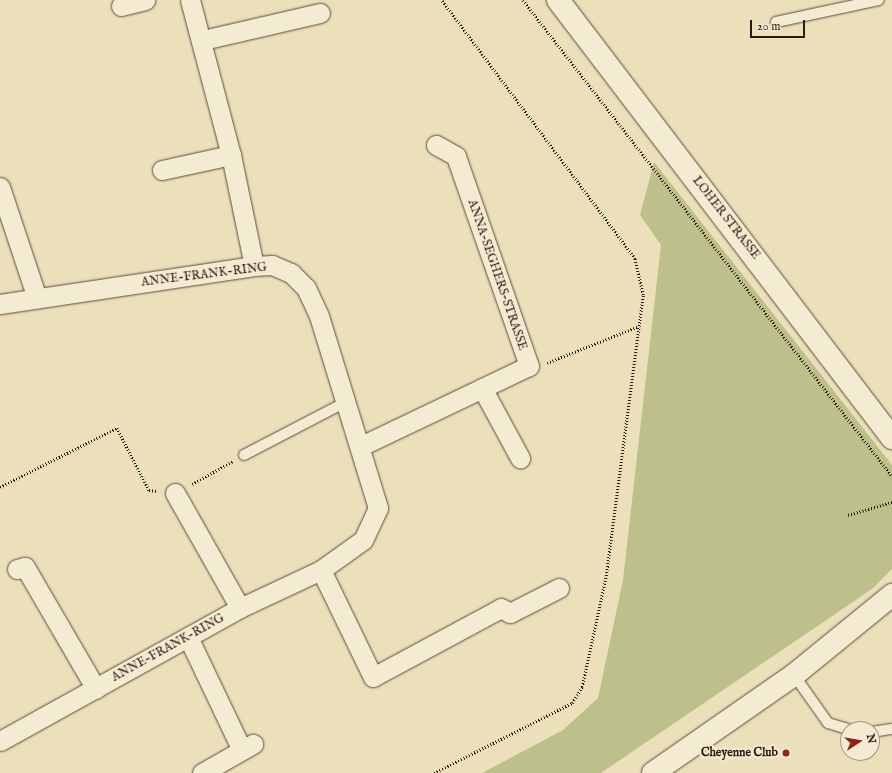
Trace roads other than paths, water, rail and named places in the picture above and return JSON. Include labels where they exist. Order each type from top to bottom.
[{"type":"main road","name":"LOHER STRASSE","points":[[558,0],[892,438]]},
{"type":"main road","points":[[653,773],[794,675],[892,595]]},
{"type":"street","points":[[121,6],[145,0]]},
{"type":"street","points":[[190,0],[203,40],[231,155],[254,266]]},
{"type":"street","points":[[203,40],[320,12]]},
{"type":"street","name":"ANNA-SEGHERS-STRASSE","points":[[361,446],[529,366],[456,156],[436,145]]},
{"type":"street","points":[[162,170],[231,155]]},
{"type":"street","points":[[0,187],[37,298]]},
{"type":"street","name":"ANNE-FRANK-RING","points":[[0,304],[254,266],[272,265],[291,273],[306,288],[361,446],[378,508],[363,540],[321,570],[240,608],[0,741]]},
{"type":"street","points":[[482,388],[520,458]]},
{"type":"street","points":[[175,493],[240,608]]},
{"type":"street","points":[[17,569],[25,567],[96,689]]},
{"type":"street","points":[[321,570],[372,677],[501,608],[510,613],[559,588]]},
{"type":"street","points":[[188,637],[248,747],[202,773]]},
{"type":"lane","points":[[776,22],[879,0]]},
{"type":"lane","points":[[244,455],[346,402]]},
{"type":"lane","points":[[794,675],[828,723],[840,727]]},
{"type":"lane","points":[[880,731],[892,729]]},
{"type":"place","name":"Cheyenne Club","points":[[786,753]]}]
